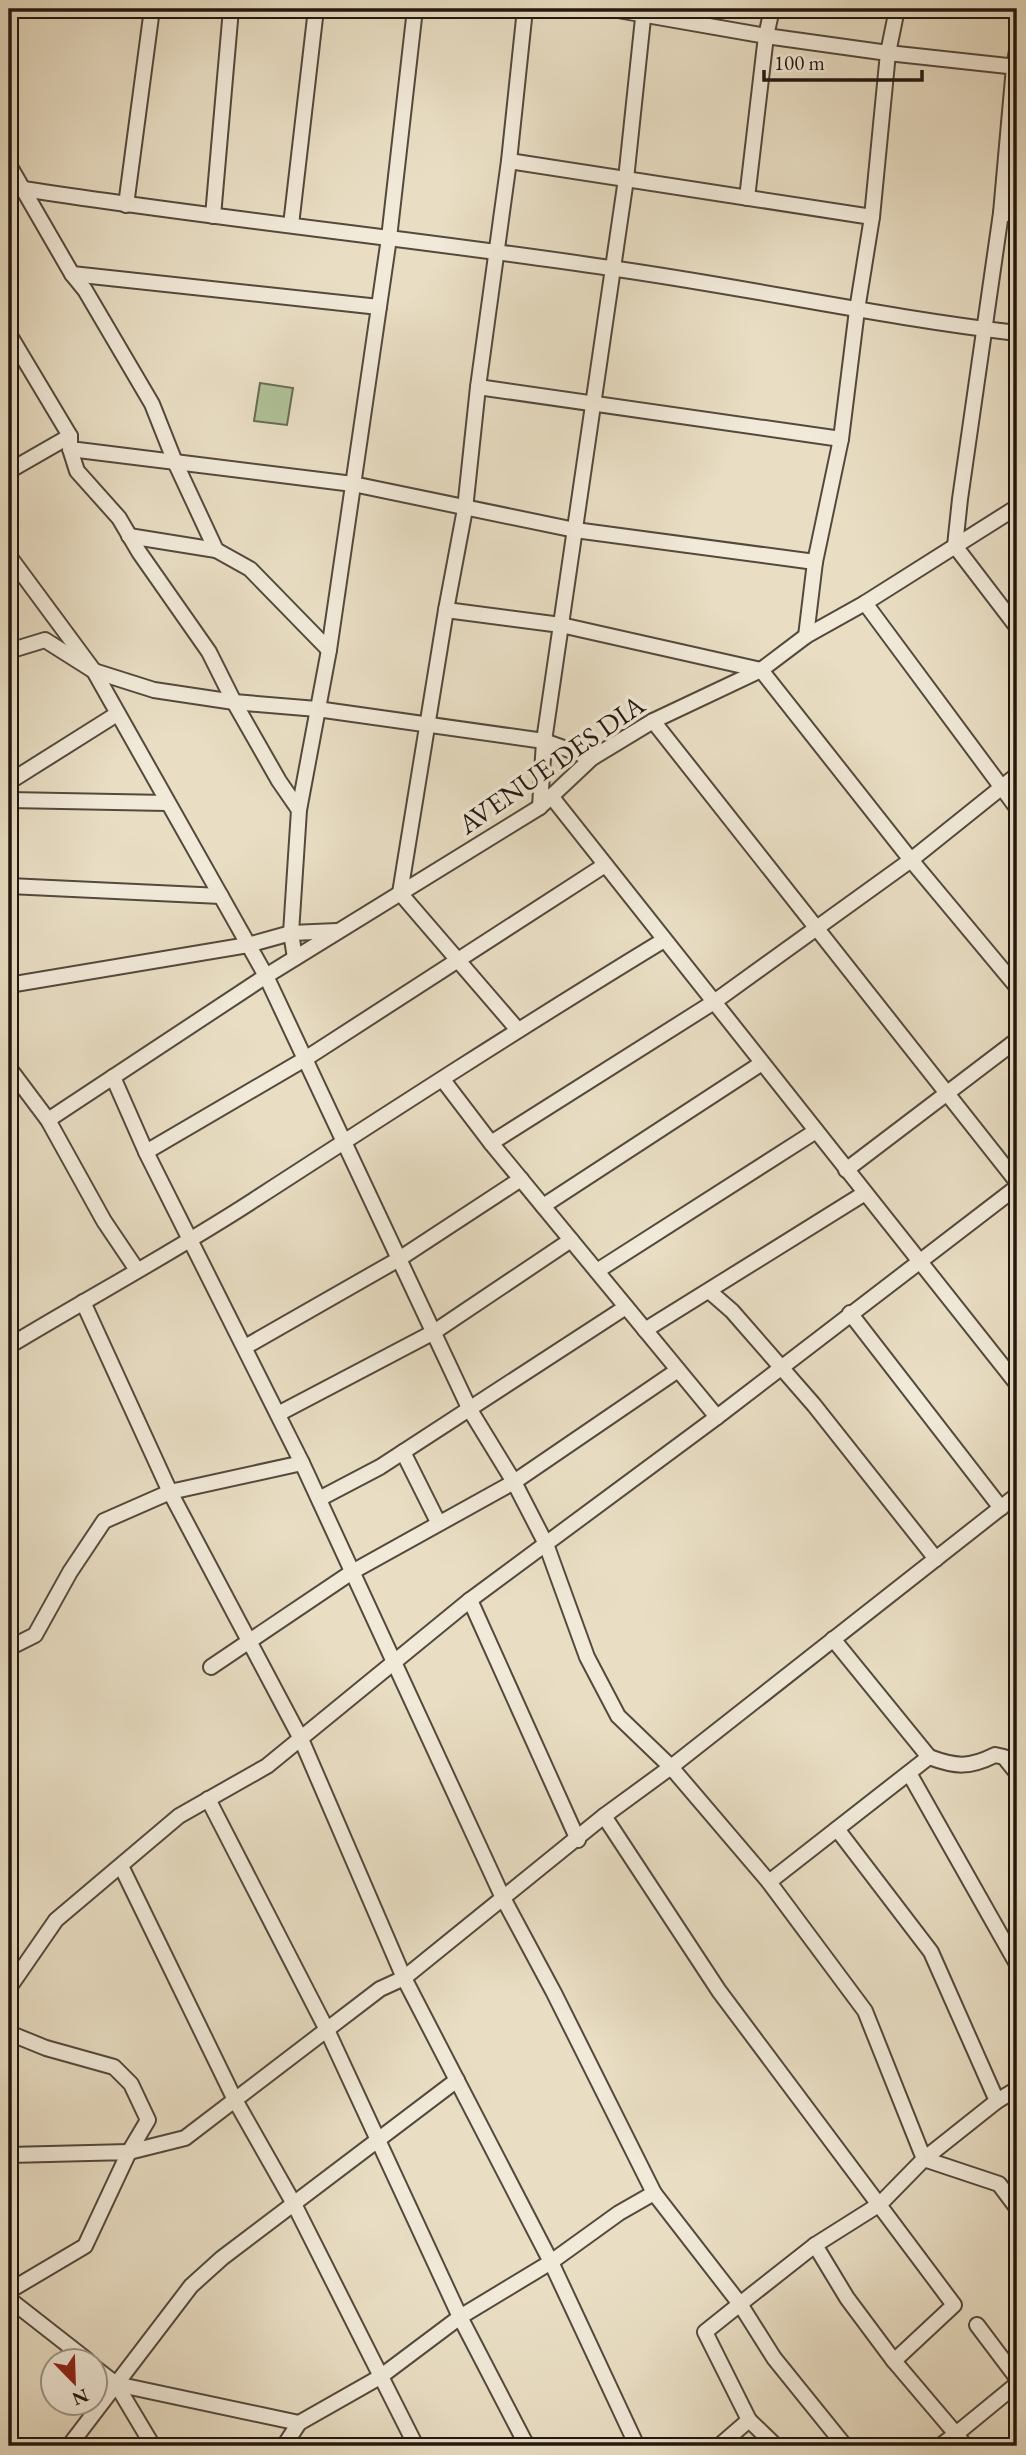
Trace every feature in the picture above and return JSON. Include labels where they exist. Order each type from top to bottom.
[{"type":"street","points":[[126,205],[152,9]]},
{"type":"street","points":[[213,216],[231,9]]},
{"type":"street","points":[[291,225],[316,9]]},
{"type":"street","points":[[295,958],[291,933],[299,810],[329,650],[389,238],[415,9]]},
{"type":"street","points":[[518,1030],[400,893],[465,509],[526,9]]},
{"type":"street","points":[[612,9],[643,11],[766,36],[1016,67]]},
{"type":"street","points":[[747,198],[766,36],[772,9]]},
{"type":"street","points":[[806,636],[815,562],[841,439],[872,217],[888,53],[897,9]]},
{"type":"street","points":[[540,807],[544,741],[626,179],[643,11]]},
{"type":"street","points":[[1017,51],[1001,213],[955,546],[1017,627]]},
{"type":"street","points":[[509,161],[872,217]]},
{"type":"street","points":[[9,164],[72,274],[85,290],[152,404],[216,550]]},
{"type":"street","points":[[23,189],[126,205],[613,268],[857,310],[1017,333]]},
{"type":"street","points":[[1001,213],[1017,215]]},
{"type":"street","points":[[72,274],[379,307]]},
{"type":"street","points":[[9,334],[70,442],[77,471],[119,518],[209,652],[234,702],[279,781],[299,810]]},
{"type":"street","points":[[478,387],[841,439]]},
{"type":"street","points":[[9,471],[70,442],[175,461],[353,484],[575,530],[815,562]]},
{"type":"street","name":"AVENUE DES DIA","points":[[48,1120],[266,976],[540,807],[592,758],[653,721],[761,670],[806,636],[865,603],[1017,507]]},
{"type":"street","points":[[130,536],[216,550],[250,569],[329,650]]},
{"type":"street","points":[[9,556],[94,671],[266,976],[470,1410],[514,1482],[546,1544],[587,1657],[618,1716],[671,1767],[769,1882],[865,2011],[924,2159],[999,2184],[1017,2208]]},
{"type":"street","points":[[865,603],[1017,808]]},
{"type":"street","points":[[446,610],[561,625],[761,670],[911,860],[1017,988]]},
{"type":"street","points":[[9,653],[45,640],[94,671],[155,690],[234,702],[317,709],[544,741],[592,758]]},
{"type":"street","points":[[9,782],[117,714]]},
{"type":"street","points":[[9,1988],[56,1920],[179,1816],[267,1766],[470,1600],[717,1417],[1017,1184],[653,721]]},
{"type":"street","points":[[491,1143],[714,1002],[911,860],[1017,775]]},
{"type":"street","points":[[551,796],[1017,1384]]},
{"type":"street","points":[[9,800],[167,803]]},
{"type":"street","points":[[146,1152],[305,1059],[605,865]]},
{"type":"street","points":[[9,886],[220,896]]},
{"type":"street","points":[[9,985],[248,944],[291,933],[339,931]]},
{"type":"street","points":[[9,1346],[190,1240],[344,1140],[664,940]]},
{"type":"street","points":[[846,1170],[1017,1040]]},
{"type":"street","points":[[543,1206],[762,1063]]},
{"type":"street","points":[[9,1068],[48,1120],[104,1221],[137,1270]]},
{"type":"street","points":[[113,1077],[146,1152],[302,1463],[503,1898],[554,1993],[654,2193],[740,2304],[774,2358],[845,2446]]},
{"type":"street","points":[[443,1080],[491,1143],[717,1417]]},
{"type":"street","points":[[597,1271],[816,1131]]},
{"type":"street","points":[[244,1347],[399,1259],[521,1179]]},
{"type":"street","points":[[645,1330],[865,1193]]},
{"type":"street","points":[[278,1414],[434,1332],[571,1241]]},
{"type":"street","points":[[709,1291],[732,1311],[814,1405],[936,1559]]},
{"type":"street","points":[[83,1301],[170,1492],[301,1739],[404,1978],[551,2262],[638,2446]]},
{"type":"street","points":[[319,1499],[403,1452],[626,1307]]},
{"type":"street","points":[[850,1313],[1001,1508]]},
{"type":"street","points":[[211,1667],[352,1572],[514,1482],[678,1370]]},
{"type":"street","points":[[403,1452],[438,1522]]},
{"type":"street","points":[[9,1648],[35,1635],[70,1572],[104,1521],[170,1492],[302,1463]]},
{"type":"street","points":[[9,2155],[129,2152],[185,2138],[380,1989],[404,1978],[578,1840],[604,1816],[671,1767],[1017,1495]]},
{"type":"street","points":[[470,1600],[578,1840]]},
{"type":"street","points":[[832,1639],[929,1757],[957,1766],[976,1764],[995,1755],[1004,1757],[1017,1773]]},
{"type":"street","points":[[769,1882],[929,1757]]},
{"type":"street","points":[[909,1773],[1017,1964]]},
{"type":"street","points":[[208,1799],[327,2030],[376,2141],[460,2317],[527,2446]]},
{"type":"street","points":[[604,1816],[719,1991],[954,2305],[894,2361]]},
{"type":"street","points":[[837,1829],[931,1952],[997,2101]]},
{"type":"street","points":[[121,1866],[235,2099],[294,2204],[416,2446]]},
{"type":"street","points":[[9,2033],[46,2048],[114,2067],[131,2084],[148,2120],[129,2152],[85,2246],[9,2291]]},
{"type":"street","points":[[69,2446],[191,2286],[222,2258],[457,2080]]},
{"type":"street","points":[[776,2446],[749,2420],[705,2332],[814,2245],[880,2204],[924,2159],[997,2101],[1017,2089]]},
{"type":"street","points":[[284,2446],[299,2423],[380,2377],[460,2317],[551,2262],[619,2213],[654,2193]]},
{"type":"street","points":[[814,2245],[847,2298],[894,2361],[965,2446]]},
{"type":"street","points":[[9,2299],[68,2346]]},
{"type":"street","points":[[940,2446],[1017,2381],[977,2325]]},
{"type":"street","points":[[108,2378],[116,2384],[153,2446]]},
{"type":"street","points":[[116,2384],[299,2423]]},
{"type":"street","points":[[719,2446],[749,2420]]},
{"type":"green space","points":[[260,383],[293,388],[287,425],[254,421]]}]
